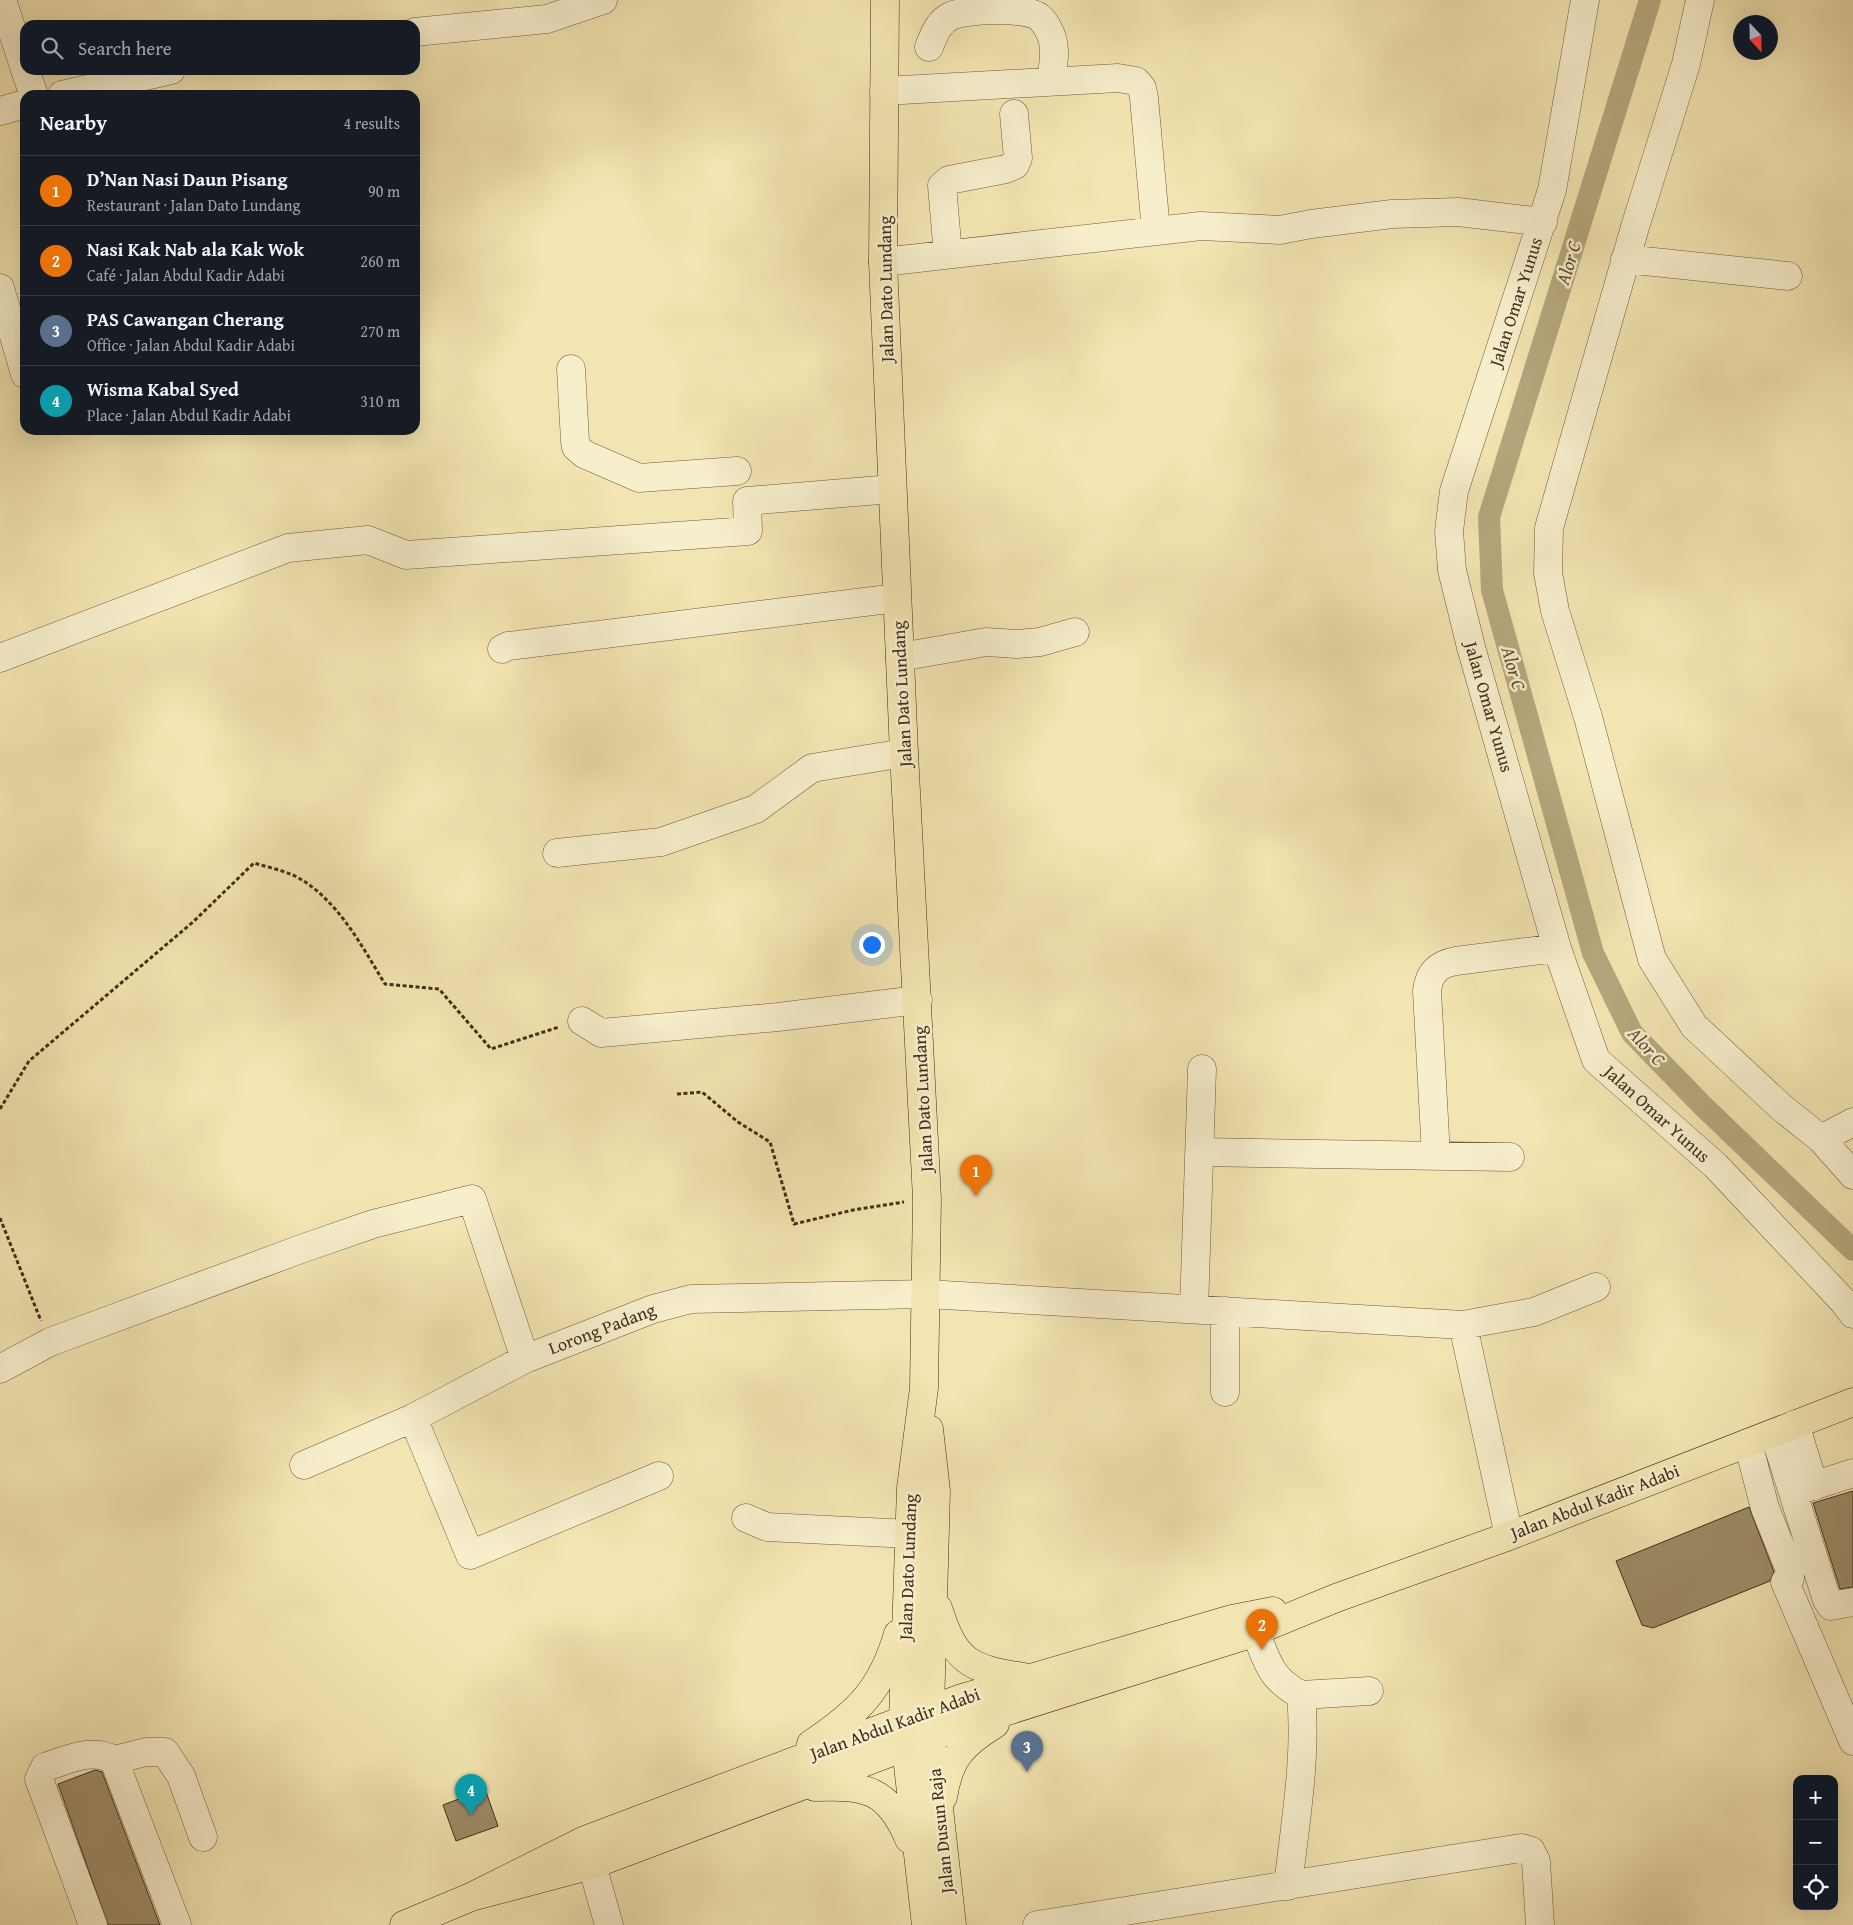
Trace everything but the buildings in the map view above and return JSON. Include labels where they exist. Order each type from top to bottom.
[{"type":"main road","name":"Jalan Dato Lundang","points":[[885,0],[883,262],[904,752],[927,1199],[924,1388],[911,1488],[904,1734]]},
{"type":"main road","name":"Jalan Dato Lundang","points":[[924,1388],[936,1491],[930,1710],[931,1737]]},
{"type":"main road","name":"Jalan Abdul Kadir Adabi","points":[[471,1897],[592,1865],[796,1788],[904,1734],[930,1710],[1034,1690],[1255,1631],[1336,1598],[1509,1536],[1853,1402]]},
{"type":"main road","points":[[933,1592],[947,1636],[958,1654],[972,1665],[1034,1690],[962,1748],[952,1764],[945,1786],[940,1818]]},
{"type":"main road","name":"Jalan Abdul Kadir Adabi","points":[[404,1925],[471,1897],[585,1840],[772,1770],[904,1734],[931,1737],[1034,1690],[1232,1619],[1336,1598]]},
{"type":"main road","points":[[772,1770],[838,1726],[857,1710],[872,1693],[895,1647],[907,1605]]},
{"type":"main road","name":"Jalan Dusun Raja","points":[[904,1734],[926,1925]]},
{"type":"main road","name":"Jalan Dusun Raja","points":[[931,1737],[952,1925]]},
{"type":"main road","points":[[796,1788],[834,1787],[872,1792],[891,1804],[902,1823],[918,1861]]},
{"type":"street","points":[[2,0],[20,54]]},
{"type":"street","points":[[420,31],[603,0]]},
{"type":"street","name":"Jalan Omar Yunus","points":[[1585,0],[1552,190],[1454,491],[1449,531],[1452,570],[1469,637],[1557,948],[1596,1060],[1716,1166],[1844,1302],[1853,1314]]},
{"type":"street","points":[[1700,0],[1686,64],[1625,259],[1549,528],[1548,573],[1555,611],[1588,717],[1652,959],[1694,1026],[1781,1107],[1821,1139],[1853,1175]]},
{"type":"street","points":[[929,47],[937,27],[951,16],[975,12],[1021,11],[1038,16],[1049,30],[1055,51],[1051,82]]},
{"type":"street","points":[[27,75],[32,90]]},
{"type":"street","points":[[84,90],[149,75]]},
{"type":"street","points":[[884,91],[1118,78],[1136,81],[1142,88],[1156,231]]},
{"type":"street","points":[[0,110],[20,105]]},
{"type":"street","points":[[948,254],[942,186],[949,180],[1006,169],[1015,165],[1018,158],[1014,114]]},
{"type":"street","points":[[883,262],[1201,226],[1280,230],[1311,224],[1392,214],[1458,212],[1543,222]]},
{"type":"street","points":[[1625,259],[1788,276]]},
{"type":"street","points":[[0,288],[20,357]]},
{"type":"street","points":[[571,369],[575,441],[576,446],[584,454],[639,478],[737,471]]},
{"type":"street","points":[[0,658],[288,548],[368,540],[406,555],[748,531],[747,501],[892,489]]},
{"type":"street","points":[[502,649],[518,645],[897,598]]},
{"type":"street","points":[[900,657],[986,642],[1017,644],[1040,642],[1075,632]]},
{"type":"street","points":[[557,853],[661,842],[756,809],[812,768],[904,752]]},
{"type":"street","points":[[1436,1156],[1427,991],[1431,975],[1442,964],[1557,948]]},
{"type":"street","points":[[582,1020],[601,1033],[778,1017],[918,1000]]},
{"type":"street","points":[[1194,1310],[1202,1069]]},
{"type":"street","points":[[1821,1139],[1853,1122]]},
{"type":"street","points":[[1200,1152],[1510,1157]]},
{"type":"street","points":[[0,1369],[50,1342],[346,1233],[472,1199],[524,1359]]},
{"type":"street","name":"Lorong Padang","points":[[304,1465],[413,1418],[524,1359],[653,1309],[691,1299],[926,1294],[1463,1325],[1534,1312],[1596,1287]]},
{"type":"street","points":[[1225,1311],[1225,1392]]},
{"type":"street","points":[[1463,1325],[1509,1536]]},
{"type":"street","points":[[413,1418],[470,1555],[659,1476]]},
{"type":"street","points":[[1784,1428],[1804,1489],[1828,1603],[1835,1606],[1853,1602]]},
{"type":"street","points":[[1748,1443],[1765,1508],[1790,1570],[1790,1578],[1785,1582],[1853,1741]]},
{"type":"street","points":[[1804,1489],[1853,1473]]},
{"type":"street","points":[[746,1518],[767,1527],[910,1534]]},
{"type":"street","points":[[1255,1631],[1272,1674],[1301,1694],[1369,1691]]},
{"type":"street","points":[[1288,1886],[1301,1770],[1303,1716],[1301,1694]]},
{"type":"street","points":[[114,1760],[146,1752],[165,1752],[181,1776],[203,1837]]},
{"type":"street","points":[[93,1925],[39,1779],[45,1767],[88,1754],[104,1754],[114,1760],[177,1925]]},
{"type":"street","points":[[1038,1925],[1521,1848],[1531,1851],[1536,1861],[1540,1925]]},
{"type":"street","points":[[592,1865],[609,1925]]},
{"type":"path","points":[[0,1109],[29,1060],[193,922],[254,863],[294,876],[320,895],[348,923],[385,984],[439,988],[490,1048],[582,1020]]},
{"type":"path","points":[[677,1094],[702,1092],[738,1122],[770,1142],[794,1224],[852,1210],[927,1199]]},
{"type":"path","points":[[0,1218],[50,1342]]},
{"type":"waterway","name":"Alor C","points":[[1650,0],[1489,517],[1492,590],[1593,953],[1632,1033],[1701,1104],[1853,1250]]},
{"type":"place","name":"D’Nan Nasi Daun Pisang","points":[[976,1196]]},
{"type":"place","name":"Nasi Kak Nab ala Kak Wok","points":[[1262,1650]]},
{"type":"place","name":"PAS Cawangan Cherang","points":[[1027,1772]]},
{"type":"place","name":"Wisma Kabal Syed","points":[[471,1815]]}]
